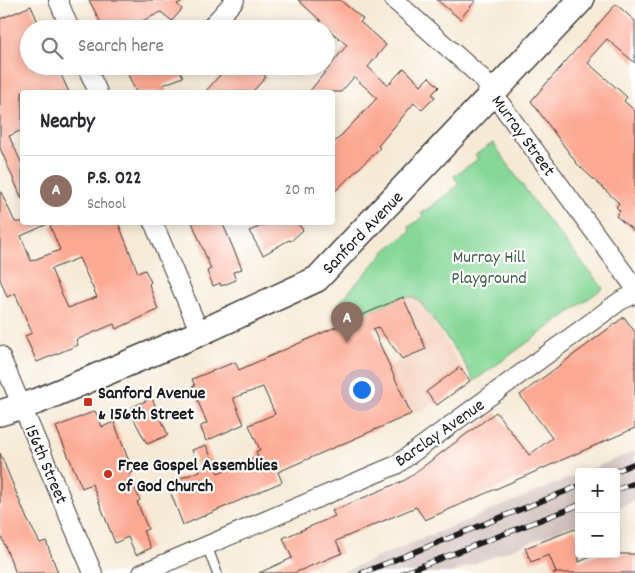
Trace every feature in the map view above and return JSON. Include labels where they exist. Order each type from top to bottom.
[{"type":"street","points":[[58,0],[66,20]]},
{"type":"street","points":[[217,20],[235,0]]},
{"type":"street","name":"Murray Street","points":[[394,0],[481,77],[635,288]]},
{"type":"street","name":"Sanford Avenue","points":[[11,410],[200,333],[317,279],[581,0]]},
{"type":"street","points":[[90,75],[97,90]]},
{"type":"street","points":[[154,225],[200,333]]},
{"type":"street","name":"Barclay Avenue","points":[[142,573],[396,465],[620,301],[635,294]]},
{"type":"street","name":"156th Street","points":[[0,355],[11,410],[93,573]]},
{"type":"lane","points":[[206,546],[218,573]]},
{"type":"shaded area","points":[[403,297],[414,297],[421,303],[470,381],[437,405],[435,404],[411,414],[374,372],[426,349]]},
{"type":"shaded area","points":[[635,451],[635,501],[620,507],[620,468],[594,468]]},
{"type":"shaded area","points":[[575,476],[575,525],[451,573],[340,573]]},
{"type":"green space","name":"Murray Hill Playground","points":[[493,143],[539,209],[603,288],[474,381],[460,356],[421,303],[414,297],[403,297],[348,322],[339,303],[387,249],[410,232],[409,227],[423,217],[421,214],[459,185],[454,176],[478,159],[475,155]]},
{"type":"building","points":[[89,0],[185,0],[177,4],[182,9],[173,20],[161,12],[144,20],[99,20]]},
{"type":"building","points":[[298,0],[340,0],[363,19],[360,22],[386,45],[368,67],[388,85],[404,68],[421,85],[429,77],[439,87],[432,94],[435,97],[422,110],[414,103],[378,146],[380,148],[335,191],[335,142],[377,98],[354,77],[341,92],[335,92],[335,90],[311,90],[323,75],[335,75],[335,60],[347,45],[335,35],[335,20],[320,20]]},
{"type":"building","points":[[437,0],[476,0],[460,19]]},
{"type":"building","points":[[616,4],[635,21],[635,63],[607,39],[589,59],[591,60],[588,63],[627,97],[624,101],[635,111],[635,232],[616,216],[620,211],[616,207],[619,203],[578,165],[531,101]]},
{"type":"building","points":[[31,6],[37,20],[20,20],[20,75],[61,75],[68,90],[20,90],[20,131],[9,136],[20,160],[20,194],[0,148],[0,19]]},
{"type":"building","points":[[128,75],[182,75],[183,77],[163,85],[166,90],[135,90]]},
{"type":"building","points":[[220,75],[264,75],[266,77],[254,90],[207,90]]},
{"type":"building","points":[[0,190],[15,222],[20,222],[20,225],[45,225],[21,236],[31,261],[60,250],[50,226],[52,225],[119,225],[138,273],[145,270],[151,282],[149,284],[158,310],[116,329],[114,324],[76,340],[78,345],[37,362],[25,336],[32,333],[15,293],[7,297],[0,279]],"holes":[[[79,258],[97,297],[68,308],[51,269]]]},
{"type":"building","points":[[193,225],[223,225],[242,269],[233,272],[236,280],[221,286],[220,283],[213,286],[207,271],[211,269]]},
{"type":"building","points":[[264,225],[299,225],[303,230],[291,241],[289,240],[263,255],[249,231]]},
{"type":"building","points":[[403,297],[426,349],[402,359],[378,327],[373,329],[411,414],[278,472],[282,482],[183,525],[167,483],[200,471],[192,450],[206,445],[218,473],[258,456],[256,451],[260,450],[249,425],[275,414],[263,387],[233,398],[244,424],[206,441],[201,426],[207,423],[192,387],[195,386],[192,379],[235,362],[239,370]]},
{"type":"building","points":[[624,317],[635,332],[635,428],[425,520],[416,507],[336,541],[342,553],[294,573],[259,573],[292,558],[283,538],[335,516],[332,511],[405,480],[496,412],[529,455],[552,438],[520,395]]},
{"type":"building","points":[[460,367],[470,381],[437,405],[426,392]]},
{"type":"building","points":[[152,398],[168,435],[147,444],[131,414],[134,413],[132,407]]},
{"type":"building","points":[[95,411],[102,427],[114,422],[133,472],[129,474],[140,500],[137,502],[148,529],[143,531],[151,548],[136,555],[128,537],[115,543],[92,484],[82,488],[56,427]]},
{"type":"building","points":[[0,453],[27,519],[40,543],[46,541],[58,573],[16,573],[0,534]]},
{"type":"building","points":[[575,529],[575,558],[579,558],[579,562],[588,558],[620,558],[620,554],[635,554],[635,573],[553,573],[556,572],[549,555],[531,562],[525,548]]},
{"type":"railway","points":[[620,469],[635,463]]},
{"type":"railway","points":[[620,489],[635,483]]},
{"type":"railway","points":[[362,573],[575,488]]},
{"type":"railway","points":[[403,573],[575,507]]},
{"type":"place","name":"P.S. 022","points":[[347,343]]},
{"type":"place","name":"Sanford Avenue & 156th Street","points":[[88,402]]},
{"type":"place","name":"Free Gospel Assemblies of God Church","points":[[108,474]]}]
